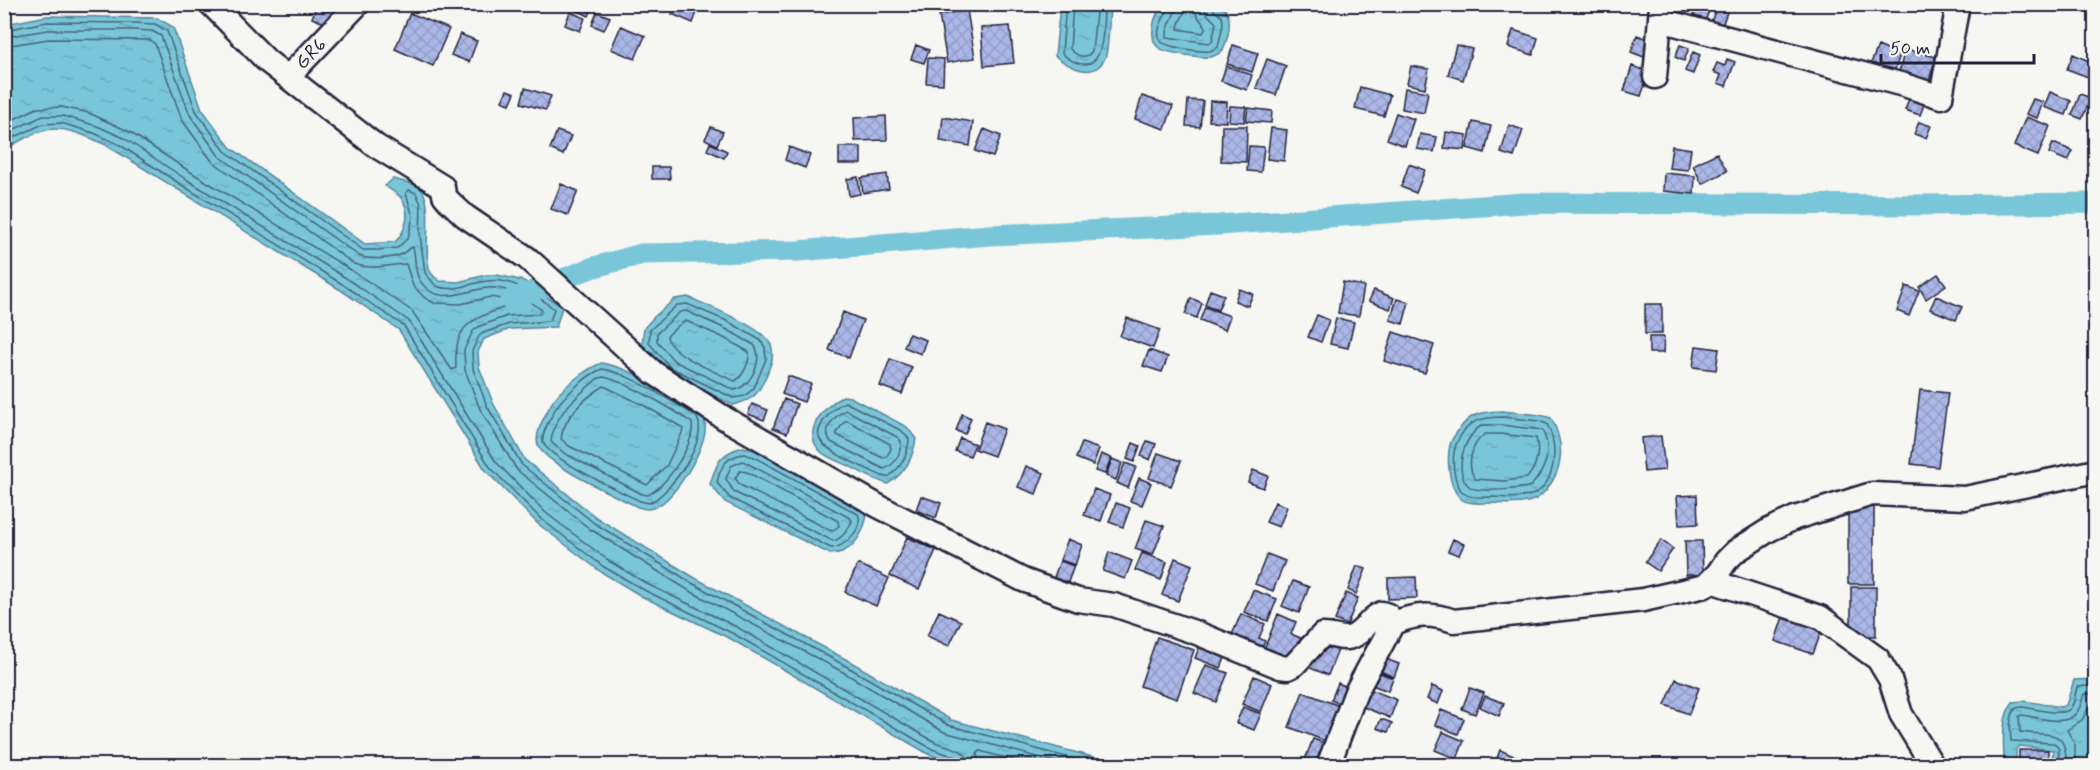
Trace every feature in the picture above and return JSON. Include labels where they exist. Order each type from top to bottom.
[{"type":"street","points":[[211,4],[267,61],[376,146],[443,187],[444,195],[465,216],[527,258],[654,373],[726,419],[878,506],[1023,580],[1078,600],[1114,605],[1197,633],[1280,667],[1288,668],[1294,665],[1322,635],[1334,635],[1345,639],[1355,635],[1376,615],[1382,613],[1388,615],[1393,623]]},
{"type":"street","name":"GR6","points":[[288,77],[358,4]]},
{"type":"street","points":[[1655,77],[1661,12],[1941,97],[1958,4]]},
{"type":"street","points":[[1328,765],[1356,692],[1393,623],[1410,617],[1430,614],[1454,621],[1643,600],[1705,586],[1736,550],[1761,534],[1795,518],[1858,497],[1872,494],[1965,498],[2096,471]]},
{"type":"street","points":[[1711,581],[1820,617],[1878,659],[1890,679],[1901,714],[1933,765]]},
{"type":"water","points":[[1172,4],[1202,5],[1225,9],[1229,19],[1229,30],[1223,50],[1206,57],[1159,48],[1154,39],[1153,27],[1160,9]]},
{"type":"water","points":[[1060,5],[1110,5],[1106,54],[1095,69],[1074,68],[1055,56]]},
{"type":"water","points":[[47,16],[157,18],[173,27],[202,109],[230,147],[365,244],[395,242],[399,238],[405,227],[406,209],[400,196],[385,186],[393,179],[414,185],[420,188],[427,204],[428,262],[430,271],[436,278],[440,281],[458,282],[486,275],[497,275],[524,281],[562,307],[556,327],[510,329],[484,339],[478,352],[479,367],[493,403],[525,460],[597,518],[695,578],[849,661],[951,720],[1124,765],[965,765],[930,755],[731,639],[643,597],[601,572],[537,523],[486,471],[399,330],[339,289],[106,145],[91,138],[67,130],[50,129],[29,136],[8,147],[5,151],[5,24]]},
{"type":"water","points":[[688,297],[747,324],[766,338],[771,345],[772,357],[769,369],[760,388],[750,399],[733,405],[666,372],[642,344],[644,328],[654,317],[675,299]]},
{"type":"water","points":[[602,363],[642,378],[704,417],[705,434],[695,459],[682,482],[665,501],[656,507],[648,509],[638,507],[599,488],[553,461],[543,453],[538,445],[539,430],[554,400],[573,381]]},
{"type":"water","points":[[843,396],[850,397],[907,427],[916,439],[907,465],[888,484],[826,456],[815,443],[813,435],[817,420],[829,406]]},
{"type":"water","points":[[1502,411],[1551,418],[1560,446],[1557,473],[1546,490],[1531,501],[1508,504],[1467,502],[1457,495],[1453,488],[1449,469],[1451,441],[1463,424],[1473,416],[1485,412]]},
{"type":"water","points":[[743,447],[757,451],[862,509],[867,515],[863,530],[855,542],[844,551],[830,554],[725,502],[710,484],[712,476],[717,464],[724,456]]},
{"type":"water","points":[[2095,679],[2095,765],[2052,765],[2053,750],[2019,746],[2016,749],[2016,765],[2004,765],[2004,724],[2013,702],[2023,701],[2061,707],[2066,705],[2074,680]]},
{"type":"building","points":[[317,4],[341,4],[332,26],[312,18]]},
{"type":"building","points":[[576,4],[594,4],[589,16],[574,9]]},
{"type":"building","points":[[676,4],[700,4],[693,23],[672,14]]},
{"type":"building","points":[[922,4],[937,4],[937,11],[921,11]]},
{"type":"building","points":[[1679,4],[1690,4],[1683,22],[1674,18]]},
{"type":"building","points":[[1698,4],[1710,8],[1703,27],[1691,22]]},
{"type":"building","points":[[1718,4],[1729,7],[1720,31],[1709,27]]},
{"type":"building","points":[[967,10],[975,58],[947,63],[939,15]]},
{"type":"building","points":[[570,12],[585,18],[580,31],[565,25]]},
{"type":"building","points":[[597,12],[610,17],[604,30],[592,25]]},
{"type":"building","points":[[410,13],[449,29],[433,66],[395,49]]},
{"type":"building","points":[[621,26],[645,36],[635,59],[611,49]]},
{"type":"building","points":[[1010,26],[1014,63],[984,66],[981,28]]},
{"type":"building","points":[[1513,30],[1538,38],[1533,55],[1508,47]]},
{"type":"building","points":[[460,34],[477,41],[469,62],[451,55]]},
{"type":"building","points":[[1637,35],[1655,42],[1649,59],[1631,52]]},
{"type":"building","points":[[916,45],[929,50],[924,63],[911,59]]},
{"type":"building","points":[[1233,45],[1258,53],[1252,72],[1227,64]]},
{"type":"building","points":[[1456,45],[1472,49],[1463,80],[1448,75]]},
{"type":"building","points":[[1680,45],[1689,48],[1684,61],[1675,57]]},
{"type":"building","points":[[1878,46],[1900,55],[1894,72],[1871,63]]},
{"type":"building","points":[[1905,49],[1936,57],[1927,88],[1897,80]]},
{"type":"building","points":[[1693,52],[1700,55],[1693,74],[1685,71]]},
{"type":"building","points":[[2073,54],[2096,64],[2096,80],[2067,69]]},
{"type":"building","points":[[928,58],[944,59],[943,84],[926,83]]},
{"type":"building","points":[[1267,59],[1286,66],[1276,95],[1256,88]]},
{"type":"building","points":[[1727,59],[1735,62],[1726,86],[1718,83],[1721,75],[1713,72],[1717,63],[1725,66]]},
{"type":"building","points":[[1226,66],[1252,75],[1247,90],[1221,81]]},
{"type":"building","points":[[1411,66],[1429,69],[1425,88],[1407,84]]},
{"type":"building","points":[[1632,66],[1649,72],[1641,96],[1624,91]]},
{"type":"building","points":[[1360,87],[1390,95],[1384,116],[1355,109]]},
{"type":"building","points":[[525,88],[551,96],[546,110],[521,103]]},
{"type":"building","points":[[1405,88],[1428,92],[1424,113],[1402,109]]},
{"type":"building","points":[[507,90],[515,93],[510,104],[502,101]]},
{"type":"building","points":[[1912,91],[1927,97],[1920,115],[1905,110]]},
{"type":"building","points":[[2050,92],[2071,101],[2066,115],[2044,107]]},
{"type":"building","points":[[2080,94],[2091,98],[2082,119],[2072,115]]},
{"type":"building","points":[[1142,96],[1173,106],[1165,129],[1135,119]]},
{"type":"building","points":[[2033,99],[2043,102],[2037,118],[2026,114]]},
{"type":"building","points":[[1188,100],[1203,101],[1200,127],[1186,126]]},
{"type":"building","points":[[1210,101],[1227,102],[1226,122],[1209,121]]},
{"type":"building","points":[[1230,106],[1246,107],[1244,122],[1229,121]]},
{"type":"building","points":[[1248,108],[1272,111],[1271,123],[1246,121]]},
{"type":"building","points":[[1396,113],[1414,119],[1405,146],[1387,139]]},
{"type":"building","points":[[886,116],[887,140],[855,141],[854,118]]},
{"type":"building","points":[[943,117],[973,122],[970,146],[940,141]]},
{"type":"building","points":[[2026,117],[2050,126],[2038,156],[2014,146]]},
{"type":"building","points":[[1473,122],[1491,126],[1485,153],[1467,148]]},
{"type":"building","points":[[1919,122],[1931,126],[1926,138],[1914,134]]},
{"type":"building","points":[[1509,125],[1523,130],[1514,157],[1501,153]]},
{"type":"building","points":[[1222,126],[1247,126],[1246,162],[1221,161]]},
{"type":"building","points":[[711,127],[723,132],[717,145],[705,139]]},
{"type":"building","points":[[1271,128],[1287,130],[1284,161],[1267,159]]},
{"type":"building","points":[[984,129],[1001,136],[993,157],[975,151]]},
{"type":"building","points":[[557,131],[571,136],[563,155],[550,149]]},
{"type":"building","points":[[1446,132],[1467,135],[1465,150],[1444,148]]},
{"type":"building","points":[[1420,134],[1437,137],[1434,152],[1417,149]]},
{"type":"building","points":[[710,143],[727,151],[724,158],[707,150]]},
{"type":"building","points":[[2053,143],[2073,151],[2068,161],[2049,153]]},
{"type":"building","points":[[1249,146],[1264,147],[1261,172],[1247,171]]},
{"type":"building","points":[[1672,146],[1691,149],[1688,170],[1669,168]]},
{"type":"building","points":[[789,147],[810,155],[805,168],[785,160]]},
{"type":"building","points":[[839,147],[861,147],[861,164],[839,164]]},
{"type":"building","points":[[1717,153],[1727,171],[1702,184],[1693,165]]},
{"type":"building","points":[[1409,164],[1425,170],[1416,193],[1401,187]]},
{"type":"building","points":[[652,167],[669,167],[670,179],[652,179]]},
{"type":"building","points":[[1664,173],[1695,176],[1694,194],[1663,191]]},
{"type":"building","points":[[887,174],[889,189],[863,193],[861,178]]},
{"type":"building","points":[[858,177],[860,194],[849,196],[847,179]]},
{"type":"building","points":[[561,184],[578,191],[568,215],[551,209]]},
{"type":"building","points":[[1938,274],[1946,285],[1926,299],[1919,287]]},
{"type":"building","points":[[1343,282],[1364,286],[1359,316],[1338,313]]},
{"type":"building","points":[[1906,286],[1919,291],[1909,316],[1897,311]]},
{"type":"building","points":[[1239,289],[1253,294],[1248,306],[1235,301]]},
{"type":"building","points":[[1210,290],[1224,295],[1218,310],[1205,305]]},
{"type":"building","points":[[1374,290],[1394,298],[1390,309],[1369,301]]},
{"type":"building","points":[[1936,296],[1962,307],[1956,320],[1930,309]]},
{"type":"building","points":[[1191,298],[1202,303],[1197,318],[1185,314]]},
{"type":"building","points":[[1397,299],[1409,302],[1403,324],[1390,320]]},
{"type":"building","points":[[1645,304],[1662,304],[1662,334],[1645,334]]},
{"type":"building","points":[[1205,307],[1230,316],[1225,330],[1200,320]]},
{"type":"building","points":[[843,312],[863,320],[849,358],[829,350]]},
{"type":"building","points":[[1317,315],[1329,320],[1321,342],[1308,337]]},
{"type":"building","points":[[1127,318],[1160,330],[1153,348],[1120,336]]},
{"type":"building","points":[[1336,318],[1354,322],[1348,348],[1330,344]]},
{"type":"building","points":[[1393,332],[1434,345],[1425,373],[1384,361]]},
{"type":"building","points":[[909,334],[926,340],[921,354],[904,347]]},
{"type":"building","points":[[1649,337],[1664,337],[1663,353],[1649,353]]},
{"type":"building","points":[[1696,346],[1719,349],[1716,370],[1693,367]]},
{"type":"building","points":[[1149,350],[1168,357],[1162,372],[1143,366]]},
{"type":"building","points":[[890,359],[912,367],[902,394],[880,386]]},
{"type":"building","points":[[788,376],[811,384],[804,402],[782,394]]},
{"type":"building","points":[[1920,390],[1948,393],[1938,467],[1911,464]]},
{"type":"building","points":[[784,399],[797,404],[787,433],[773,428]]},
{"type":"building","points":[[752,404],[768,410],[764,420],[748,414]]},
{"type":"building","points":[[962,414],[971,418],[965,434],[956,431]]},
{"type":"building","points":[[985,422],[1004,429],[994,456],[975,449]]},
{"type":"building","points":[[1661,436],[1665,470],[1644,472],[1641,438]]},
{"type":"building","points":[[960,438],[975,444],[970,456],[955,451]]},
{"type":"building","points":[[1147,441],[1156,444],[1150,460],[1141,456]]},
{"type":"building","points":[[1082,443],[1099,449],[1093,465],[1076,458]]},
{"type":"building","points":[[1133,443],[1140,446],[1134,462],[1127,459]]},
{"type":"building","points":[[1158,453],[1181,461],[1171,486],[1149,478]]},
{"type":"building","points":[[1101,454],[1111,458],[1105,474],[1095,471]]},
{"type":"building","points":[[1112,459],[1122,463],[1116,480],[1106,476]]},
{"type":"building","points":[[1125,463],[1136,467],[1128,488],[1117,483]]},
{"type":"building","points":[[1026,466],[1044,473],[1036,494],[1018,487]]},
{"type":"building","points":[[1253,470],[1268,476],[1263,488],[1248,482]]},
{"type":"building","points":[[1139,478],[1151,483],[1142,505],[1130,501]]},
{"type":"building","points":[[1094,489],[1110,495],[1101,521],[1084,515]]},
{"type":"building","points":[[1697,495],[1698,524],[1679,525],[1677,496]]},
{"type":"building","points":[[921,496],[941,503],[936,518],[916,510]]},
{"type":"building","points":[[1275,502],[1287,507],[1279,527],[1266,522]]},
{"type":"building","points":[[1116,503],[1130,508],[1123,527],[1109,522]]},
{"type":"building","points":[[1874,504],[1874,584],[1848,584],[1848,505]]},
{"type":"building","points":[[1146,520],[1164,526],[1153,555],[1135,549]]},
{"type":"building","points":[[907,537],[936,550],[919,589],[890,576]]},
{"type":"building","points":[[1068,539],[1082,545],[1075,565],[1060,560]]},
{"type":"building","points":[[1453,539],[1464,544],[1459,555],[1448,551]]},
{"type":"building","points":[[1661,540],[1673,549],[1658,571],[1645,562]]},
{"type":"building","points":[[1685,541],[1702,541],[1703,575],[1686,575]]},
{"type":"building","points":[[1109,552],[1132,561],[1125,579],[1103,571]]},
{"type":"building","points":[[1142,553],[1167,562],[1161,580],[1135,570]]},
{"type":"building","points":[[1267,554],[1285,561],[1273,591],[1255,584]]},
{"type":"building","points":[[1175,558],[1192,565],[1178,601],[1162,595]]},
{"type":"building","points":[[1060,561],[1074,566],[1065,590],[1051,585]]},
{"type":"building","points":[[858,564],[889,578],[876,606],[845,592]]},
{"type":"building","points":[[1357,566],[1366,569],[1356,594],[1348,590]]},
{"type":"building","points":[[1416,577],[1417,598],[1388,599],[1388,578]]},
{"type":"building","points":[[1293,581],[1309,587],[1299,613],[1282,606]]},
{"type":"building","points":[[1851,587],[1876,587],[1876,636],[1851,636]]},
{"type":"building","points":[[1253,590],[1277,599],[1268,621],[1244,612]]},
{"type":"building","points":[[1346,593],[1358,598],[1347,625],[1335,620]]},
{"type":"building","points":[[939,611],[961,621],[949,646],[927,636]]},
{"type":"building","points":[[1241,614],[1265,624],[1259,638],[1265,641],[1259,656],[1228,644]]},
{"type":"building","points":[[1278,614],[1296,622],[1291,634],[1303,639],[1293,664],[1263,652]]},
{"type":"building","points":[[1783,617],[1822,630],[1813,654],[1775,641]]},
{"type":"building","points":[[1157,637],[1194,650],[1177,699],[1140,686]]},
{"type":"building","points":[[1326,639],[1340,645],[1328,675],[1305,666]]},
{"type":"building","points":[[1201,643],[1227,653],[1221,668],[1195,658]]},
{"type":"building","points":[[1383,658],[1399,664],[1394,677],[1378,670]]},
{"type":"building","points":[[1206,665],[1228,673],[1216,702],[1194,693]]},
{"type":"building","points":[[1378,672],[1393,678],[1388,691],[1372,685]]},
{"type":"building","points":[[1254,676],[1272,684],[1261,712],[1242,704]]},
{"type":"building","points":[[1676,679],[1699,688],[1689,714],[1665,705]]},
{"type":"building","points":[[1338,683],[1354,690],[1347,707],[1331,700]]},
{"type":"building","points":[[1432,686],[1443,691],[1438,704],[1427,699]]},
{"type":"building","points":[[1470,688],[1484,693],[1475,714],[1462,709]]},
{"type":"building","points":[[1369,689],[1397,700],[1390,718],[1361,706]]},
{"type":"building","points":[[1303,692],[1342,707],[1328,742],[1289,727]]},
{"type":"building","points":[[1485,696],[1504,703],[1499,716],[1480,707]]},
{"type":"building","points":[[1243,707],[1261,714],[1254,730],[1236,723]]},
{"type":"building","points":[[1441,710],[1464,719],[1458,734],[1435,725]]},
{"type":"building","points":[[1381,719],[1392,723],[1388,732],[1377,728]]},
{"type":"building","points":[[1443,732],[1464,741],[1457,759],[1435,750]]},
{"type":"building","points":[[1313,739],[1327,744],[1318,766],[1304,762]]},
{"type":"building","points":[[1500,750],[1518,758],[1515,766],[1494,766]]},
{"type":"building","points":[[2019,750],[2048,750],[2048,766],[2019,766]]},
{"type":"waterway","points":[[510,300],[591,268],[642,254],[798,251],[990,235],[1218,225],[1524,203],[1922,205],[2096,203]]}]
